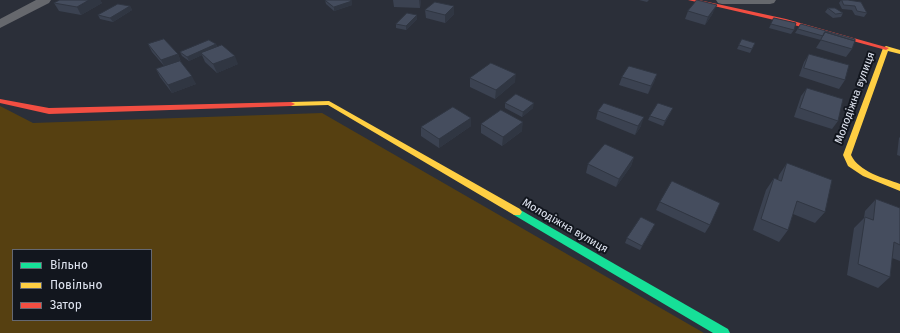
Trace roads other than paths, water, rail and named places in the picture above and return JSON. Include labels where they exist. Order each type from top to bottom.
[{"type":"street","points":[[0,24],[45,0]]},
{"type":"street","points":[[691,0],[784,20],[886,48]]},
{"type":"street","points":[[722,0],[770,0]]},
{"type":"street","name":"Молодіжна вулиця","points":[[900,52],[886,48],[847,156],[851,164],[866,174],[900,188]]},
{"type":"street","name":"Молодіжна вулиця","points":[[0,101],[49,111],[329,103],[724,333]]}]
